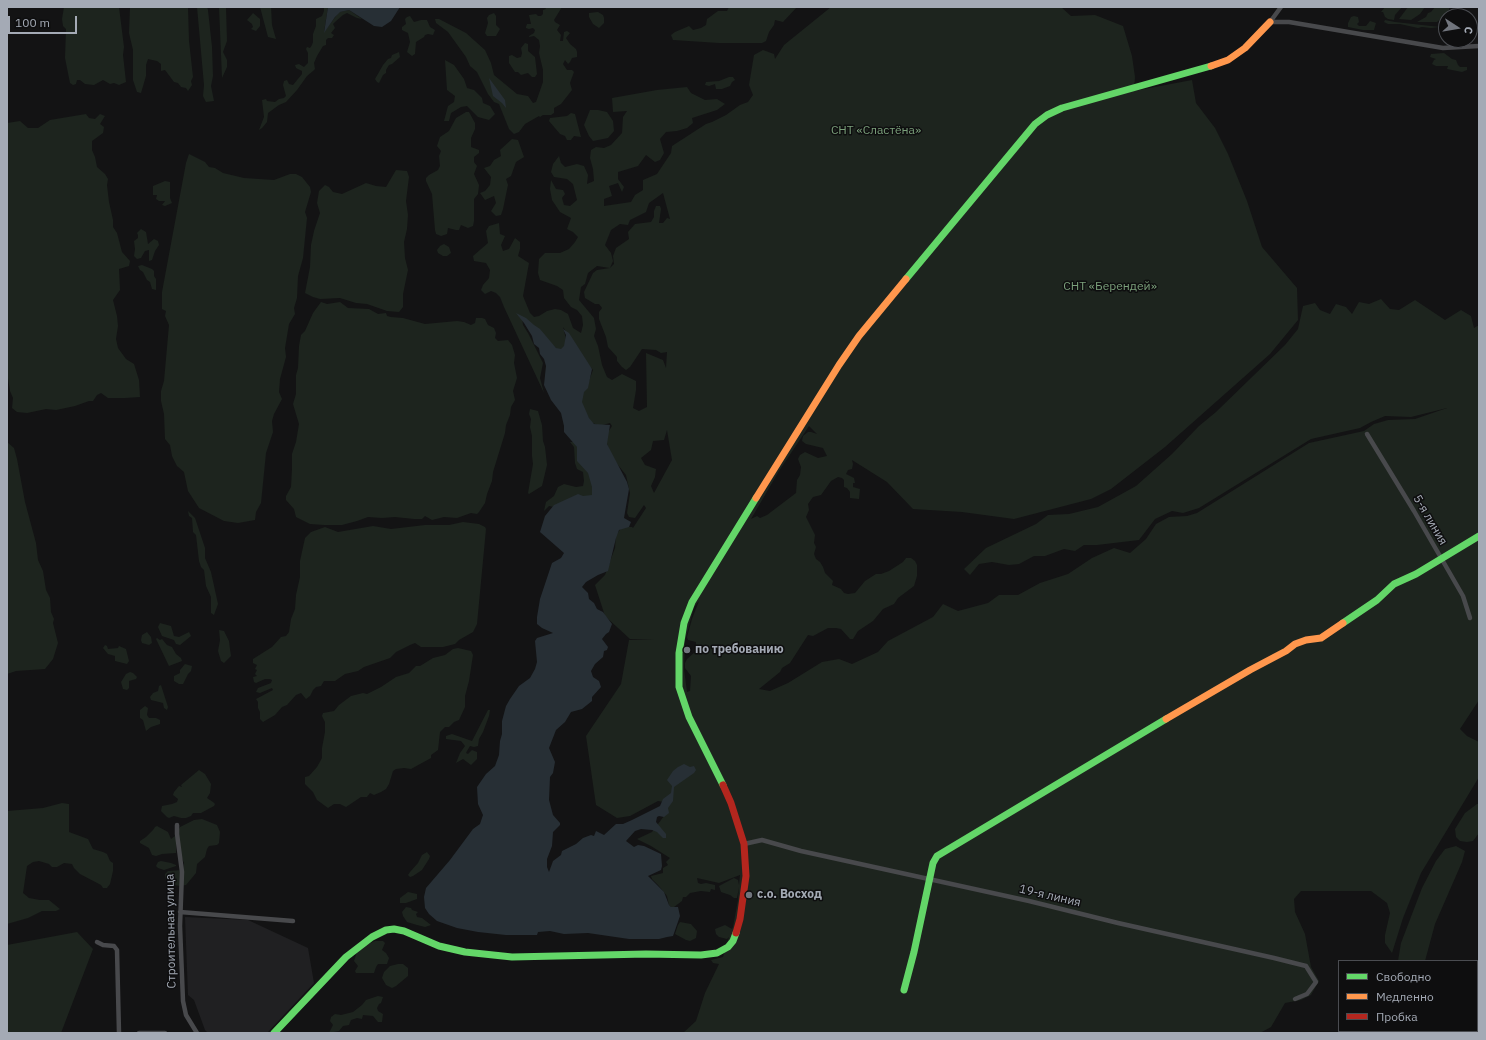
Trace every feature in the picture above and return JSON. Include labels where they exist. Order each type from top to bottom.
[{"type":"street","points":[[274,1033],[346,957],[372,936],[386,930],[394,929],[404,931],[439,946],[465,952],[526,958],[646,954],[702,955],[717,953],[728,947],[735,936],[740,919],[746,876],[744,844],[732,803],[689,717],[683,703],[679,686],[680,640],[684,623],[692,602],[701,586],[839,365],[859,336],[1035,124],[1047,115],[1062,108],[1219,64],[1228,60],[1245,48],[1270,22],[1281,7]]},
{"type":"street","points":[[1270,22],[1289,22],[1443,48],[1479,46]]},
{"type":"street","name":"5-я линия","points":[[1366,434],[1411,506],[1463,596],[1470,618]]},
{"type":"street","points":[[904,990],[933,863],[937,856],[1250,670],[1286,651],[1295,644],[1306,640],[1321,638],[1377,600],[1394,584],[1416,574],[1479,536]]},
{"type":"street","name":"Строительная улица","points":[[177,825],[176,834],[182,872],[180,912],[183,1001],[186,1016],[197,1033]]},
{"type":"street","name":"19-я линия","points":[[744,844],[762,840],[1306,966],[1316,982],[1307,994],[1295,999]]},
{"type":"street","points":[[180,912],[293,921]]},
{"type":"street","points":[[97,942],[103,945],[114,946],[118,950],[119,1033]]},
{"type":"street","points":[[139,1033],[165,1033]]},
{"type":"shaded area","points":[[328,7],[400,7],[391,21],[382,27],[374,26],[349,10],[340,12],[324,33]]},
{"type":"shaded area","points":[[489,78],[505,100],[506,108],[493,96]]},
{"type":"shaded area","points":[[516,313],[526,318],[540,329],[556,348],[561,349],[564,346],[566,335],[563,329],[569,333],[592,369],[588,388],[584,392],[582,402],[589,418],[594,424],[610,425],[607,444],[627,482],[629,489],[624,518],[631,522],[629,527],[619,530],[608,571],[586,582],[582,587],[588,593],[589,599],[594,603],[597,609],[603,612],[612,624],[609,632],[602,639],[608,647],[607,650],[604,651],[603,657],[595,664],[591,671],[593,677],[599,681],[601,687],[592,697],[592,701],[582,709],[571,712],[565,722],[556,730],[549,748],[555,762],[553,773],[550,777],[549,800],[553,815],[560,825],[553,832],[552,846],[547,859],[547,867],[549,872],[553,861],[561,855],[562,851],[576,844],[583,838],[591,835],[594,836],[596,831],[604,835],[616,824],[623,824],[660,806],[663,799],[671,793],[672,786],[667,780],[673,771],[684,764],[690,767],[694,766],[696,770],[694,773],[674,787],[673,801],[668,808],[669,813],[664,817],[657,817],[656,822],[666,834],[666,838],[663,838],[657,832],[652,830],[641,829],[635,831],[626,841],[634,847],[638,845],[644,846],[661,854],[661,870],[648,876],[664,892],[669,905],[671,907],[678,907],[680,916],[673,936],[659,939],[629,939],[588,933],[564,934],[550,931],[538,932],[537,935],[506,935],[478,932],[457,928],[437,921],[425,908],[424,897],[426,888],[450,860],[473,829],[480,824],[483,815],[478,804],[477,787],[486,774],[495,766],[499,755],[502,721],[506,706],[519,686],[530,678],[535,669],[537,662],[535,641],[537,638],[553,633],[537,624],[537,617],[540,599],[552,563],[561,558],[564,553],[540,532],[545,516],[554,505],[578,494],[583,496],[592,495],[592,487],[588,473],[577,461],[577,447],[564,432],[561,413],[551,400],[544,385],[546,366],[544,359],[540,354],[539,348],[534,344],[532,336]]},
{"type":"shaded area","points":[[185,917],[248,920],[308,948],[314,983],[267,1033],[208,1033],[205,1030],[194,1000],[188,995]]},
{"type":"green space","points":[[64,7],[119,7],[124,47],[123,55],[126,82],[119,85],[114,83],[110,84],[103,80],[94,85],[85,84],[80,80],[77,80],[76,84],[73,85],[70,83],[65,58],[66,29],[63,26],[62,19]]},
{"type":"green space","points":[[130,7],[188,7],[189,41],[193,77],[191,81],[192,85],[188,91],[186,88],[181,87],[178,83],[174,82],[165,70],[161,71],[161,64],[157,61],[148,59],[146,65],[146,76],[141,93],[137,92],[133,80],[133,50],[129,33]]},
{"type":"green space","points":[[197,7],[207,7],[208,10],[212,47],[213,76],[211,86],[214,101],[206,102],[203,96],[204,85]]},
{"type":"green space","points":[[219,7],[226,7],[227,41],[223,52],[227,60],[227,67],[222,78]]},
{"type":"green space","points":[[260,7],[271,7],[272,25],[276,39],[268,37]]},
{"type":"green space","points":[[324,7],[328,7],[324,32],[339,12],[349,10],[362,19],[347,13],[333,24],[335,28],[331,33],[334,35],[332,38],[328,38],[326,40],[326,45],[323,46],[317,56],[314,63],[315,69],[307,76],[286,102],[268,113],[267,122],[259,130],[264,117],[262,100],[266,99],[267,101],[275,102],[284,98],[286,96],[283,85],[284,81],[287,80],[289,84],[293,85],[302,74],[302,71],[296,68],[295,65],[299,64],[304,67],[308,63],[308,53],[306,49],[307,47],[310,48],[312,45],[316,19],[322,16]]},
{"type":"green space","points":[[545,7],[562,7],[554,20],[560,25],[557,30],[561,35],[560,41],[563,41],[564,32],[567,31],[570,33],[566,38],[577,52],[577,57],[572,58],[568,64],[565,60],[563,64],[567,70],[572,70],[574,72],[570,83],[572,90],[561,104],[554,108],[554,113],[551,115],[539,116],[525,124],[519,132],[514,134],[509,129],[499,104],[494,102],[488,94],[477,72],[470,66],[466,57],[448,32],[436,23],[435,19],[439,19],[466,33],[485,50],[491,63],[494,75],[517,94],[528,96],[533,103],[536,102],[543,82],[543,70],[539,53],[539,40],[534,36],[529,37],[535,30],[533,28],[529,29],[526,27],[527,24],[531,24],[529,15],[536,14],[541,16],[543,14],[543,10],[546,9]]},
{"type":"green space","points":[[729,7],[797,7],[783,22],[775,20],[766,41],[762,43],[719,43],[673,40],[671,35],[675,32],[689,26],[693,30],[701,28],[706,25],[707,19],[718,11],[727,11]]},
{"type":"green space","points":[[831,7],[1061,7],[1071,16],[1095,15],[1123,26],[1132,56],[1135,77],[1134,91],[1192,80],[1196,103],[1215,128],[1228,154],[1247,201],[1262,247],[1297,288],[1298,320],[1270,354],[1165,447],[1111,489],[1091,499],[1014,519],[962,512],[913,509],[887,482],[852,460],[852,469],[848,470],[846,474],[854,478],[855,483],[853,483],[853,487],[860,489],[859,499],[850,498],[850,492],[844,487],[844,480],[838,477],[831,481],[821,495],[813,497],[808,504],[809,510],[806,517],[815,535],[814,543],[816,547],[814,554],[816,559],[820,562],[825,573],[833,581],[832,585],[848,594],[855,593],[865,581],[876,574],[889,571],[903,562],[906,558],[911,558],[917,565],[917,576],[914,586],[898,598],[894,604],[883,609],[873,621],[858,631],[853,639],[850,639],[841,629],[836,628],[828,628],[813,636],[808,635],[790,663],[782,668],[780,672],[759,689],[770,691],[788,683],[822,662],[839,659],[852,664],[878,652],[888,641],[933,617],[943,604],[958,611],[988,603],[999,595],[1018,595],[1040,583],[1068,574],[1092,558],[1114,548],[1130,553],[1146,539],[1156,524],[1169,517],[1187,516],[1197,513],[1309,443],[1364,431],[1374,424],[1388,420],[1415,419],[1447,408],[1411,417],[1385,416],[1360,428],[1311,439],[1199,508],[1183,513],[1172,511],[1155,519],[1139,540],[1084,545],[1075,551],[1064,549],[1045,556],[1034,556],[1019,564],[1009,565],[992,562],[979,564],[970,575],[964,569],[986,548],[1036,524],[1048,515],[1069,514],[1098,507],[1136,486],[1172,454],[1199,426],[1216,412],[1285,345],[1298,329],[1303,306],[1315,303],[1320,310],[1330,314],[1336,304],[1346,307],[1352,314],[1359,302],[1369,304],[1381,299],[1390,309],[1399,310],[1415,300],[1445,320],[1461,310],[1471,316],[1474,328],[1479,325],[1479,700],[1460,729],[1467,736],[1479,742],[1479,777],[1421,873],[1403,918],[1392,953],[1385,943],[1385,935],[1390,913],[1387,903],[1371,891],[1301,891],[1294,899],[1295,912],[1305,934],[1311,967],[1319,981],[1311,995],[1301,1000],[1285,1003],[1271,1027],[1260,1033],[683,1033],[696,1021],[705,993],[719,964],[713,963],[711,960],[723,957],[729,937],[727,939],[719,937],[716,934],[715,929],[725,925],[732,929],[733,927],[739,887],[737,898],[734,898],[721,892],[719,886],[734,878],[738,880],[739,885],[740,875],[719,883],[697,878],[698,883],[715,885],[715,890],[711,889],[710,892],[701,891],[690,893],[686,897],[683,897],[682,901],[674,907],[671,907],[667,896],[651,876],[663,873],[663,868],[668,865],[666,862],[670,858],[637,839],[652,832],[664,816],[669,803],[658,801],[630,816],[617,818],[596,805],[586,736],[621,684],[629,640],[654,640],[630,639],[605,616],[595,585],[605,575],[615,548],[616,535],[622,527],[633,528],[646,508],[644,505],[635,518],[629,517],[627,513],[630,493],[626,475],[614,460],[605,437],[612,426],[610,423],[599,426],[591,422],[580,402],[593,370],[581,356],[563,327],[567,343],[566,348],[559,351],[522,317],[523,325],[543,363],[540,378],[544,393],[500,297],[491,291],[485,294],[481,290],[489,278],[490,270],[486,263],[474,261],[473,256],[488,243],[486,231],[489,226],[499,223],[500,234],[505,236],[501,245],[503,251],[509,249],[515,238],[520,242],[518,256],[529,263],[523,296],[530,313],[534,317],[547,311],[555,309],[561,310],[568,314],[573,328],[581,333],[583,325],[582,316],[577,310],[571,307],[564,298],[563,290],[557,286],[540,280],[538,273],[539,259],[545,253],[560,253],[569,249],[578,237],[567,229],[571,218],[560,212],[552,200],[550,189],[551,180],[556,189],[563,190],[565,194],[562,198],[564,205],[570,206],[577,200],[573,184],[567,179],[554,177],[551,172],[553,164],[559,156],[561,163],[565,167],[577,164],[584,166],[588,175],[587,184],[594,181],[590,158],[591,150],[596,147],[604,148],[611,145],[622,133],[623,117],[627,111],[613,112],[612,98],[657,90],[687,87],[691,93],[705,100],[717,99],[725,104],[717,110],[692,118],[693,123],[687,128],[666,132],[660,139],[664,153],[660,160],[655,162],[646,155],[638,166],[618,172],[618,179],[624,187],[622,192],[618,183],[609,186],[612,196],[604,199],[604,206],[631,202],[635,195],[643,190],[643,180],[657,174],[671,153],[672,146],[706,124],[726,115],[740,105],[748,102],[753,95],[749,85],[754,55],[763,50],[774,54],[775,59],[784,45]],"holes":[[[663,193],[670,219],[667,218],[663,223],[659,223],[661,209],[660,206],[656,206],[654,217],[651,222],[635,224],[628,232],[629,239],[616,248],[613,256],[614,264],[610,268],[613,261],[611,253],[605,245],[611,230],[620,224],[628,225],[630,220],[646,212],[649,203]],[[597,266],[610,268],[597,270],[593,273],[584,292],[585,298],[595,304],[599,304],[602,308],[599,312],[599,319],[608,347],[617,357],[617,361],[622,367],[626,370],[630,367],[642,349],[656,350],[661,353],[667,352],[666,368],[663,360],[646,353],[647,407],[639,411],[633,408],[636,381],[622,374],[612,380],[607,377],[594,336],[596,329],[594,318],[579,300],[581,287],[585,284],[588,273]],[[809,426],[817,434],[808,432],[803,436],[802,441],[806,444],[823,448],[827,456],[818,458],[805,452],[800,455],[798,459],[801,467],[800,475],[797,480],[796,493],[767,515],[760,518],[757,516],[751,519],[779,471]],[[667,430],[672,460],[654,493],[651,486],[655,477],[656,469],[645,465],[641,458],[651,450],[653,441],[664,440]],[[699,601],[687,637],[688,640],[696,642],[695,652],[687,659],[685,663],[685,668],[691,676],[690,691],[687,692],[684,669],[685,641],[694,607]]]},
{"type":"green space","points":[[1385,7],[1402,7],[1395,15],[1394,20],[1388,19],[1385,17],[1383,12],[1381,12]]},
{"type":"green space","points":[[1408,7],[1425,7],[1420,14],[1411,20],[1399,19]]},
{"type":"green space","points":[[1435,7],[1449,7],[1438,8],[1437,22],[1417,22],[1431,12]]},
{"type":"green space","points":[[598,12],[603,15],[604,18],[604,23],[599,28],[593,24],[589,17],[589,13]]},
{"type":"green space","points":[[253,13],[260,19],[260,26],[256,31],[251,29],[253,27],[252,24],[247,20]]},
{"type":"green space","points":[[494,13],[496,16],[496,25],[500,29],[496,36],[487,36],[485,33],[488,23],[487,18],[489,15]]},
{"type":"green space","points":[[410,16],[414,22],[427,20],[430,27],[435,30],[433,35],[425,35],[416,42],[415,54],[412,56],[407,52],[410,42],[408,33],[402,30],[402,27],[406,24],[405,19]]},
{"type":"green space","points":[[1351,17],[1358,17],[1359,22],[1357,24],[1359,26],[1366,26],[1370,21],[1376,23],[1374,30],[1363,30],[1348,27]]},
{"type":"green space","points":[[1385,20],[1438,27],[1418,28],[1400,24],[1388,24],[1384,22]]},
{"type":"green space","points":[[525,43],[528,44],[528,51],[535,57],[537,74],[535,77],[532,77],[528,73],[521,75],[518,72],[515,72],[509,63],[509,56],[512,55],[517,58],[521,57],[521,48]]},
{"type":"green space","points":[[399,52],[400,57],[389,65],[386,73],[383,75],[379,83],[377,82],[375,79],[383,65],[388,59],[391,58],[392,55]]},
{"type":"green space","points":[[1444,53],[1456,60],[1460,67],[1467,67],[1467,70],[1462,72],[1447,69],[1448,66],[1436,66],[1432,64],[1436,59],[1430,57],[1431,54]]},
{"type":"green space","points":[[445,60],[454,65],[464,79],[467,88],[474,90],[482,98],[483,103],[490,106],[495,114],[489,120],[478,117],[467,106],[461,107],[451,113],[449,121],[444,121],[448,106],[454,102],[455,96],[447,90]]},
{"type":"green space","points":[[733,77],[735,80],[730,86],[722,89],[716,89],[715,84],[709,86],[705,85],[706,82],[719,81]]},
{"type":"green space","points":[[590,110],[607,112],[613,121],[614,131],[608,138],[593,141],[589,136],[584,125]]},
{"type":"green space","points":[[466,112],[469,112],[475,123],[475,129],[471,138],[471,147],[479,150],[479,153],[474,157],[474,162],[477,166],[474,174],[479,185],[478,194],[474,199],[473,226],[468,228],[461,225],[459,230],[448,228],[447,234],[441,236],[436,234],[432,194],[426,178],[438,170],[440,166],[439,156],[441,151],[437,146],[440,137],[449,131],[456,118]]},
{"type":"green space","points":[[571,113],[575,114],[581,137],[574,136],[571,140],[567,140],[565,136],[560,134],[549,121],[550,118],[567,116]]},
{"type":"green space","points":[[86,114],[89,118],[95,119],[100,114],[105,116],[100,124],[104,127],[103,133],[92,141],[92,150],[97,167],[108,179],[107,185],[113,227],[117,233],[122,252],[130,261],[129,266],[119,269],[120,290],[113,300],[117,316],[118,326],[116,339],[118,348],[126,359],[134,364],[139,380],[140,397],[108,398],[101,393],[97,395],[93,401],[75,406],[56,410],[46,409],[27,413],[17,412],[12,408],[13,398],[10,391],[7,372],[7,123],[20,121],[28,128],[38,128],[50,120]]},
{"type":"green space","points":[[512,139],[518,140],[524,157],[516,162],[511,176],[506,179],[508,185],[503,209],[501,215],[496,216],[491,211],[496,203],[494,196],[485,200],[480,193],[485,191],[490,185],[491,177],[484,168],[490,166],[494,160],[501,156],[500,150]]},
{"type":"green space","points":[[189,154],[205,162],[209,167],[215,168],[223,173],[244,178],[274,180],[290,174],[296,174],[302,177],[310,187],[311,192],[305,212],[307,218],[303,258],[298,276],[297,298],[294,308],[295,314],[289,324],[285,348],[286,357],[280,379],[279,392],[282,399],[272,421],[273,432],[266,453],[261,503],[256,512],[255,520],[238,523],[224,521],[199,508],[188,491],[184,472],[177,466],[172,456],[170,445],[165,439],[161,391],[164,381],[169,325],[165,316],[166,311],[162,309],[162,292],[186,163]]},
{"type":"green space","points":[[396,170],[407,171],[409,177],[406,201],[408,215],[407,229],[404,242],[405,258],[408,270],[403,294],[403,307],[399,312],[387,311],[367,304],[356,303],[340,298],[320,299],[305,293],[310,267],[311,245],[320,213],[317,203],[319,191],[325,185],[333,192],[342,194],[366,183],[386,187]]},
{"type":"green space","points":[[165,181],[170,182],[170,198],[172,203],[165,206],[162,205],[165,201],[159,201],[156,199],[157,195],[153,195],[153,186]]},
{"type":"green space","points":[[141,229],[146,232],[148,244],[154,239],[158,241],[159,245],[152,260],[149,261],[149,250],[145,251],[141,258],[137,259],[134,256],[134,241],[138,238],[137,233]]},
{"type":"green space","points":[[444,244],[449,247],[451,253],[447,256],[443,256],[438,253],[437,250]]},
{"type":"green space","points":[[142,265],[154,271],[156,290],[152,289],[150,282],[140,270],[138,266]]},
{"type":"green space","points":[[321,302],[327,304],[340,302],[348,308],[369,309],[378,314],[386,313],[387,316],[403,318],[425,324],[457,321],[471,325],[475,323],[476,318],[482,318],[485,319],[488,325],[494,328],[496,333],[495,338],[498,341],[508,340],[512,345],[515,355],[514,363],[517,378],[513,391],[515,400],[511,407],[485,503],[477,514],[471,513],[457,518],[444,517],[432,520],[425,516],[422,519],[368,517],[342,525],[310,524],[296,517],[294,509],[286,500],[286,496],[291,487],[292,454],[299,424],[293,404],[296,394],[299,346],[301,335],[305,331],[313,313]]},
{"type":"green space","points":[[530,409],[538,411],[542,425],[547,465],[542,486],[529,494],[533,464],[532,436],[530,427],[531,419],[529,414]]},
{"type":"green space","points":[[7,442],[14,448],[17,459],[25,502],[36,543],[38,560],[43,571],[46,590],[50,598],[51,612],[54,619],[53,623],[58,643],[53,659],[45,669],[16,671],[7,674]]},
{"type":"green space","points":[[570,442],[575,442],[588,470],[593,487],[592,493],[594,496],[559,508],[549,506],[544,511],[546,502],[554,496],[558,487],[564,484],[576,487],[583,486],[583,472],[577,469],[574,447]]},
{"type":"green space","points":[[188,511],[195,518],[205,548],[205,558],[211,572],[218,604],[214,615],[211,613],[211,597],[206,586],[204,570],[199,561],[196,535],[193,532],[192,518],[189,516]]},
{"type":"green space","points":[[463,522],[479,524],[486,529],[477,624],[473,632],[455,644],[443,647],[421,647],[415,643],[410,645],[396,652],[390,658],[364,667],[358,671],[345,674],[335,681],[324,681],[321,686],[316,687],[313,690],[310,696],[306,699],[301,693],[296,695],[275,715],[263,722],[260,719],[258,702],[256,699],[273,690],[272,688],[260,693],[256,692],[258,688],[271,683],[272,680],[265,679],[256,683],[254,682],[253,677],[257,676],[255,674],[257,670],[255,669],[257,665],[253,663],[253,659],[272,647],[281,637],[286,636],[289,632],[291,619],[295,609],[300,577],[300,561],[305,538],[311,532],[325,527],[338,532],[373,526],[391,529],[425,525],[449,525]]},
{"type":"green space","points":[[160,623],[171,626],[174,636],[179,637],[189,632],[191,636],[180,645],[176,644],[174,640],[162,636],[158,627]]},
{"type":"green space","points":[[219,630],[224,631],[229,641],[231,656],[224,663],[221,661],[218,651],[220,640]]},
{"type":"green space","points":[[147,632],[151,637],[152,643],[149,645],[142,643],[141,640],[142,635]]},
{"type":"green space","points":[[157,638],[160,640],[162,639],[167,645],[172,647],[182,661],[169,666],[156,639]]},
{"type":"green space","points":[[105,645],[108,649],[118,648],[119,646],[126,649],[129,661],[127,664],[115,661],[115,656],[108,654],[103,648]]},
{"type":"green space","points":[[458,648],[471,651],[473,655],[465,696],[465,707],[459,720],[454,722],[449,727],[445,727],[440,732],[438,750],[431,755],[431,758],[411,769],[396,769],[393,771],[386,789],[374,795],[370,793],[367,797],[361,797],[346,807],[340,804],[334,804],[328,808],[317,800],[313,792],[305,784],[305,777],[309,776],[317,767],[322,758],[325,732],[325,722],[322,716],[323,713],[334,711],[351,696],[363,693],[367,694],[396,677],[409,673],[416,666],[420,666],[433,658],[445,655],[453,649]]},
{"type":"green space","points":[[185,664],[192,666],[191,671],[183,684],[179,684],[174,681],[174,676],[180,673],[180,670]]},
{"type":"green space","points":[[130,672],[137,677],[136,679],[129,681],[129,688],[127,690],[123,689],[121,682],[126,674]]},
{"type":"green space","points":[[161,685],[168,707],[167,710],[164,708],[163,703],[151,700],[150,697],[153,693],[158,691],[159,686]]},
{"type":"green space","points":[[145,706],[148,708],[147,715],[149,718],[156,718],[160,720],[160,724],[151,727],[146,731],[143,720],[140,718],[140,710]]},
{"type":"green space","points":[[488,710],[490,710],[489,716],[479,739],[478,746],[470,746],[466,753],[468,754],[472,750],[477,752],[477,759],[471,765],[463,759],[456,763],[465,746],[461,741],[446,739],[446,736],[452,734],[472,741]]},
{"type":"green space","points":[[199,770],[205,774],[211,784],[210,793],[207,798],[215,804],[214,806],[201,813],[193,813],[191,816],[186,818],[174,816],[169,818],[167,817],[161,811],[162,806],[177,802],[178,799],[173,795],[174,792],[179,786],[182,787],[181,785]]},
{"type":"green space","points":[[62,803],[69,804],[69,832],[88,839],[93,849],[107,854],[110,861],[113,863],[110,884],[107,888],[103,888],[101,885],[80,874],[72,864],[64,863],[57,867],[52,867],[49,864],[39,861],[33,862],[27,866],[23,893],[29,898],[49,900],[60,909],[56,911],[42,911],[28,918],[7,924],[7,811],[43,808]]},
{"type":"green space","points":[[1479,804],[1479,833],[1473,841],[1460,841],[1456,837],[1455,829],[1465,813]]},
{"type":"green space","points":[[202,819],[217,825],[220,832],[219,843],[217,845],[209,846],[205,857],[197,864],[196,873],[186,885],[174,885],[165,878],[165,874],[168,871],[183,869],[184,863],[181,856],[179,843],[179,829],[180,827],[194,820]]},
{"type":"green space","points":[[157,826],[168,832],[171,839],[175,836],[176,853],[156,856],[152,855],[149,848],[140,843],[140,841]]},
{"type":"green space","points":[[1456,846],[1465,851],[1462,862],[1435,924],[1425,960],[1398,960],[1401,943],[1422,888],[1436,861],[1445,849]]},
{"type":"green space","points":[[427,852],[430,856],[422,870],[410,877],[408,875],[410,872],[418,863],[422,855]]},
{"type":"green space","points":[[161,861],[171,863],[176,866],[164,870],[158,868],[156,866],[158,862]]},
{"type":"green space","points":[[408,892],[417,894],[417,899],[406,903],[400,903],[400,898]]},
{"type":"green space","points":[[406,907],[418,912],[416,914],[417,917],[422,918],[431,925],[425,927],[407,922],[402,912]]},
{"type":"green space","points":[[680,922],[691,924],[697,931],[696,938],[690,941],[675,934]]},
{"type":"green space","points":[[77,932],[93,949],[61,1033],[7,1033],[7,945]]},
{"type":"green space","points":[[375,941],[383,941],[385,943],[382,950],[389,958],[387,964],[378,964],[374,973],[356,973],[355,971],[358,966],[354,961],[357,952],[366,945]]},
{"type":"green space","points":[[403,964],[408,968],[408,976],[392,988],[386,985],[382,978],[384,972],[390,966]]},
{"type":"green space","points":[[378,996],[383,997],[377,1008],[378,1011],[383,1014],[382,1022],[378,1022],[373,1016],[363,1015],[362,1019],[357,1018],[351,1020],[349,1025],[343,1026],[339,1031],[329,1033],[333,1025],[330,1021],[331,1017],[335,1014],[341,1015],[353,1012],[366,1000]]},
{"type":"traffic: fast","points":[[906,279],[1035,124],[1047,115],[1062,108],[1211,66]]},
{"type":"traffic: fast","points":[[723,785],[689,717],[679,687],[679,653],[684,623],[692,602],[756,498]]},
{"type":"traffic: fast","points":[[1343,623],[1377,600],[1394,584],[1416,574],[1479,536]]},
{"type":"traffic: fast","points":[[904,990],[914,952],[933,863],[937,856],[1166,719]]},
{"type":"traffic: fast","points":[[274,1033],[346,957],[372,937],[386,930],[394,929],[404,931],[439,946],[465,952],[512,957],[646,954],[701,955],[717,953],[728,947],[733,941],[736,933]]},
{"type":"traffic: slow","points":[[1211,66],[1228,60],[1245,48],[1270,22]]},
{"type":"traffic: slow","points":[[756,498],[839,365],[859,336],[906,279]]},
{"type":"traffic: slow","points":[[1166,719],[1250,670],[1286,651],[1295,644],[1306,640],[1321,638],[1343,623]]},
{"type":"traffic: jam","points":[[723,785],[731,803],[744,844],[746,876],[740,919],[736,933]]},
{"type":"place","name":"по требованию","points":[[687,650]]},
{"type":"place","name":"с.о. Восход","points":[[749,895]]},
{"type":"park label","name":"СНТ «Сластёна»","points":[[876,131]]},
{"type":"park label","name":"СНТ «Берендей»","points":[[1110,287]]}]
